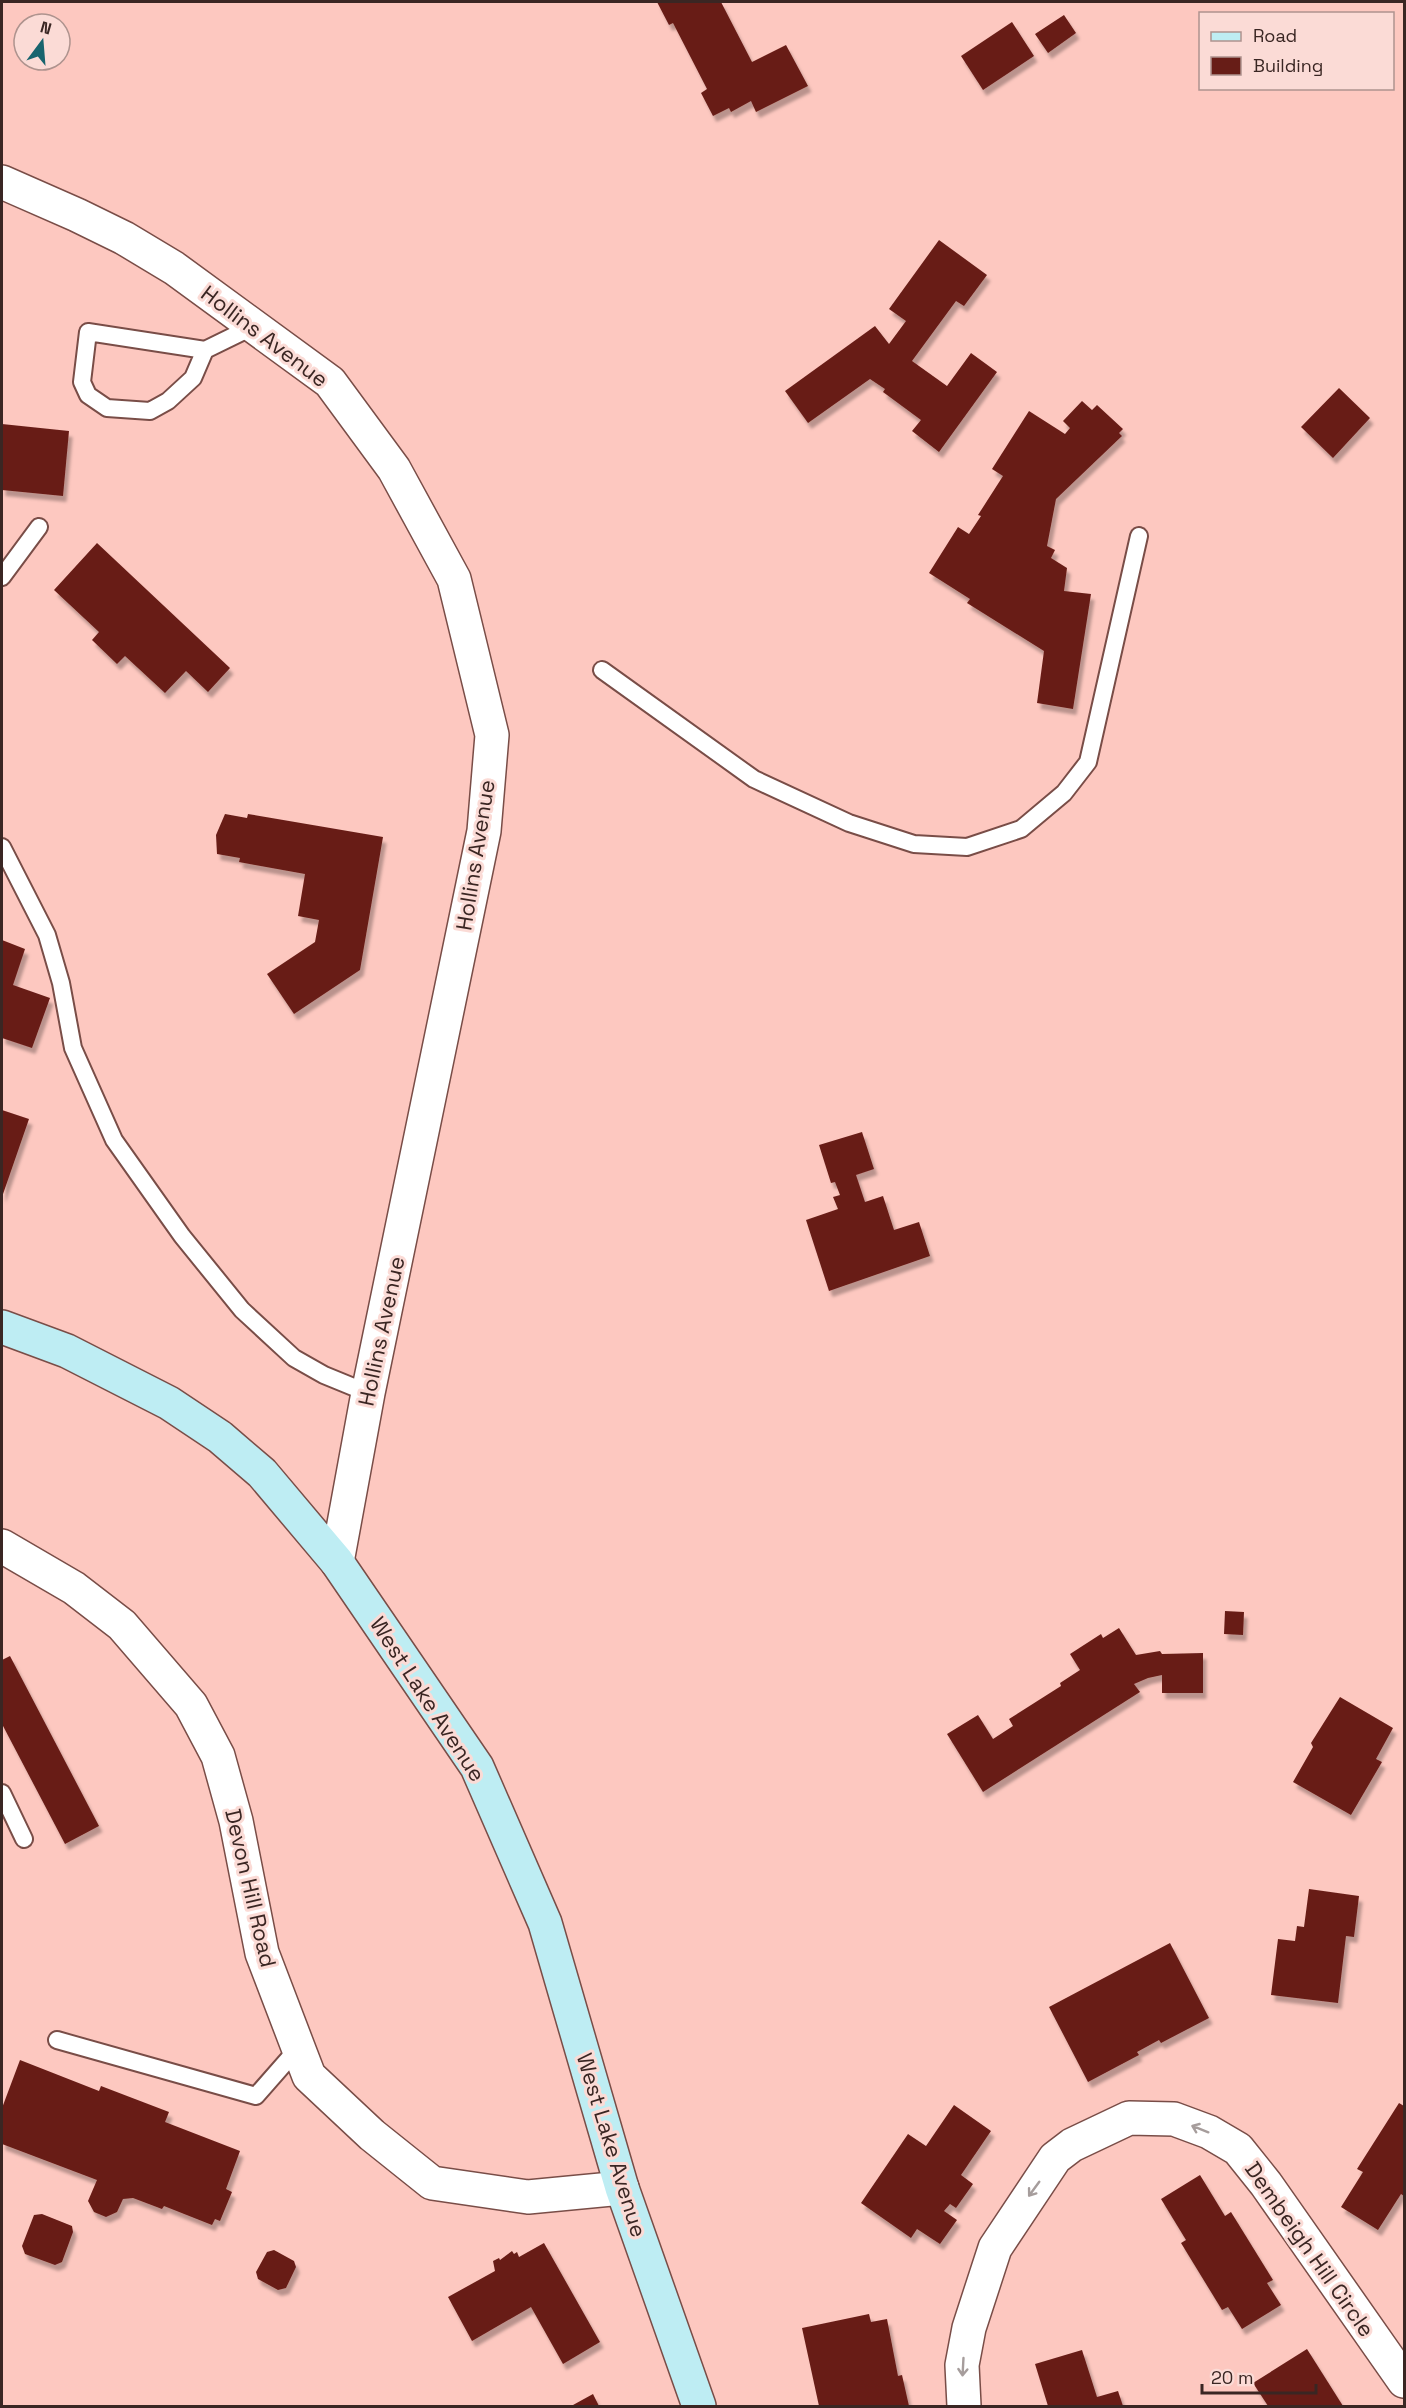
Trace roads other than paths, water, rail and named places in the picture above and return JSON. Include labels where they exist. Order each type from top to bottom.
[{"type":"street","name":"Hollins Avenue","points":[[2,182],[124,238],[215,297],[252,327],[330,382],[394,469],[454,579],[492,735],[484,831],[368,1393],[337,1562]]},
{"type":"street","name":"West Lake Avenue","points":[[2,1327],[67,1351],[169,1403],[220,1437],[262,1473],[337,1562],[477,1767],[545,1923],[622,2188],[699,2406]]},
{"type":"street","name":"Devon Hill Road","points":[[2,1546],[74,1588],[123,1625],[191,1704],[218,1756],[236,1821],[262,1953],[309,2076],[372,2135],[432,2183],[528,2197],[622,2188]]},
{"type":"street","name":"Dembeigh Hill Circle","points":[[964,2406],[962,2365],[969,2328],[995,2248],[1055,2158],[1072,2145],[1129,2118],[1174,2119],[1209,2132],[1238,2149],[1266,2184],[1404,2381]]},
{"type":"lane","points":[[205,350],[193,378],[168,401],[150,411],[106,408],[88,395],[82,382],[88,332],[205,350],[252,327]]},
{"type":"lane","points":[[2,576],[39,527]]},
{"type":"lane","points":[[602,670],[754,779],[849,823],[914,844],[967,847],[1021,829],[1064,793],[1088,762],[1139,536]]},
{"type":"lane","points":[[2,847],[48,934],[61,983],[73,1048],[114,1140],[182,1236],[242,1310],[294,1358],[324,1375],[368,1393]]},
{"type":"lane","points":[[2,1793],[24,1839]]},
{"type":"lane","points":[[57,2040],[256,2096],[299,2047]]}]
